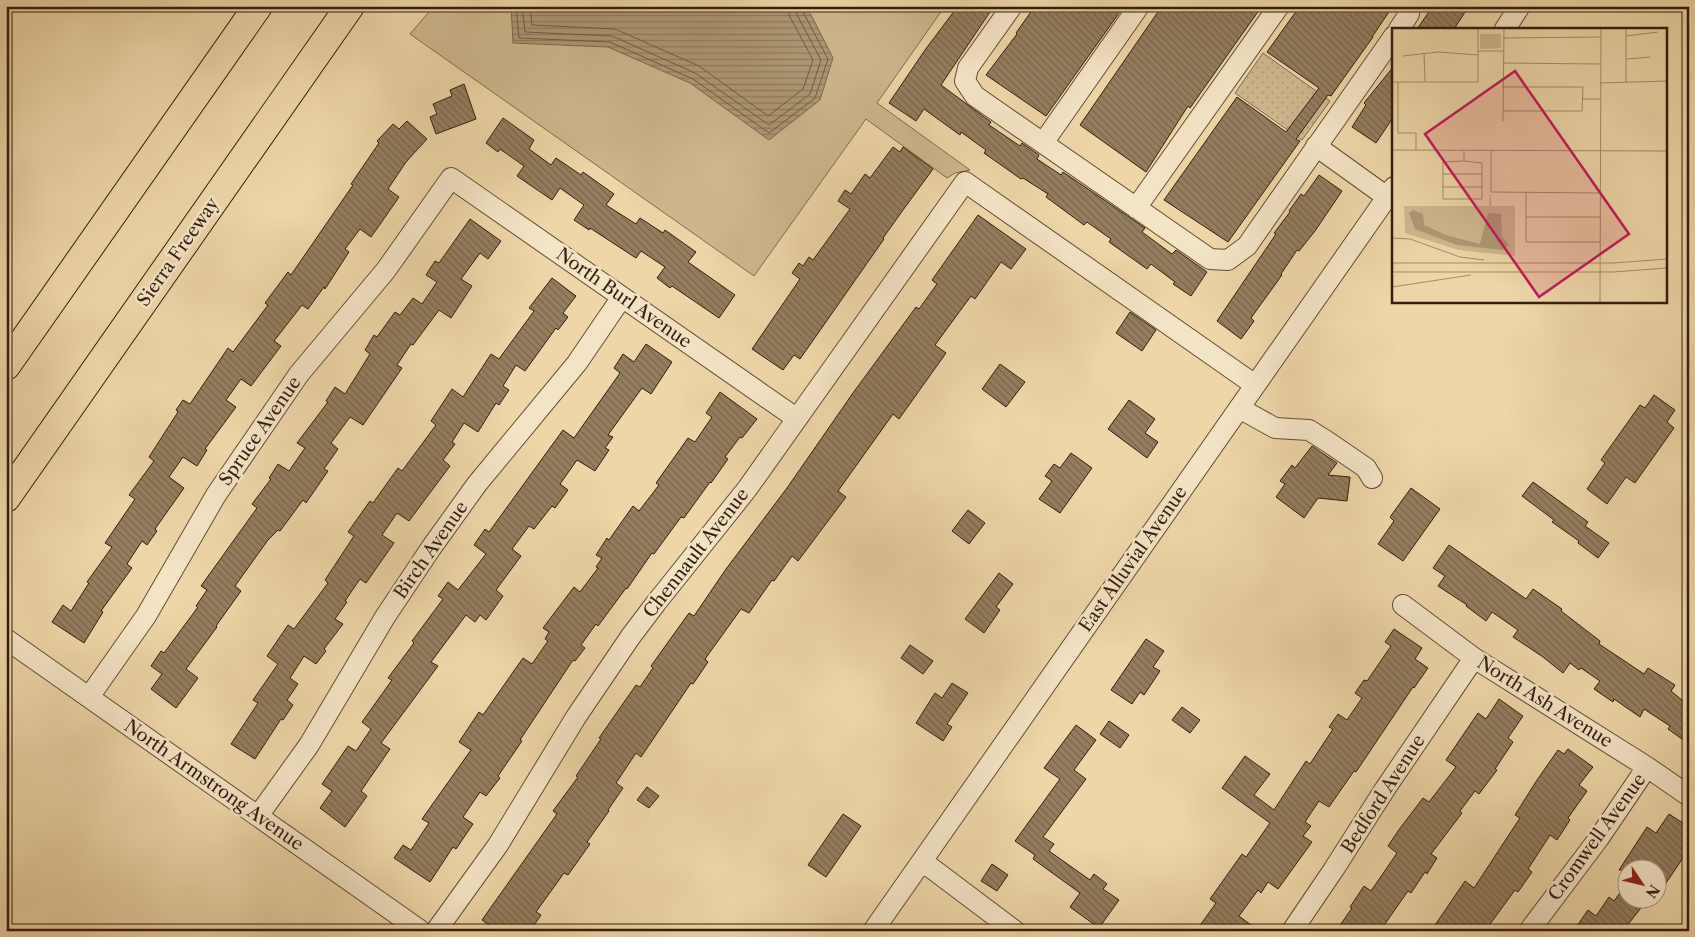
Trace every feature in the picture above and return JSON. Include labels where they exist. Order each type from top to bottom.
[{"type":"highway","points":[[6,366],[258,6]]},
{"type":"highway","name":"Sierra Freeway","points":[[6,498],[350,6]]},
{"type":"street","points":[[1012,6],[968,68],[965,81],[975,96],[1210,259],[1228,260],[1246,246],[1392,39]]},
{"type":"street","points":[[1043,143],[1139,6]]},
{"type":"street","points":[[1136,208],[1279,6]]},
{"type":"street","points":[[1400,28],[1409,14],[1410,6]]},
{"type":"street","points":[[1506,28],[1520,6]]},
{"type":"street","points":[[1316,146],[1390,192]]},
{"type":"street","name":"North Burl Avenue","points":[[451,178],[796,418]]},
{"type":"street","name":"Spruce Avenue","points":[[89,697],[146,616],[216,495],[294,382],[386,270],[451,178]]},
{"type":"street","name":"Chennault Avenue","points":[[436,931],[498,845],[563,737],[631,636],[666,589],[728,514],[965,182],[1255,385]]},
{"type":"street","name":"East Alluvial Avenue","points":[[873,931],[1390,192]]},
{"type":"street","name":"Birch Avenue","points":[[258,816],[309,745],[385,617],[431,548],[477,484],[576,363],[622,297]]},
{"type":"street","points":[[1239,408],[1275,428],[1309,430],[1366,468],[1372,478]]},
{"type":"street","name":"North Ash Avenue","points":[[1403,605],[1474,658],[1647,767],[1689,796]]},
{"type":"street","name":"North Armstrong Avenue","points":[[6,639],[422,931]]},
{"type":"street","name":"Bedford Avenue","points":[[1292,931],[1474,658]]},
{"type":"street","name":"Cromwell Avenue","points":[[1529,931],[1599,838],[1647,767]]},
{"type":"street","points":[[922,861],[1015,931]]},
{"type":"shaded area","points":[[434,6],[945,6],[877,103],[970,170],[955,173],[947,178],[866,119],[754,276],[410,34]]},
{"type":"shaded area","points":[[1263,53],[1330,101],[1302,140],[1235,93]]},
{"type":"water","points":[[511,6],[805,6],[833,58],[820,100],[769,140],[690,83],[608,47],[513,43]]},
{"type":"building","points":[[958,6],[994,6],[941,85],[991,122],[989,125],[1020,146],[1022,143],[1039,155],[1037,159],[1061,175],[1063,172],[1145,228],[1142,232],[1172,254],[1176,250],[1207,272],[1191,296],[1173,284],[1175,282],[1151,264],[1147,269],[1109,242],[1111,239],[1087,222],[1084,225],[1046,197],[1048,194],[1023,178],[1021,179],[984,153],[986,150],[961,132],[960,135],[924,109],[916,121],[889,103]]},
{"type":"building","points":[[1035,6],[1124,6],[1046,116],[986,75],[1017,34]]},
{"type":"building","points":[[1162,6],[1262,6],[1190,108],[1188,106],[1146,172],[1080,125]]},
{"type":"building","points":[[1300,6],[1393,6],[1331,96],[1328,95],[1296,139],[1300,141],[1228,242],[1164,200],[1237,97],[1286,132],[1319,88],[1267,52]]},
{"type":"building","points":[[1433,6],[1469,6],[1455,28],[1418,28]]},
{"type":"building","points":[[1392,68],[1392,119],[1376,143],[1352,127],[1366,105],[1364,103]]},
{"type":"building","points":[[464,84],[476,119],[436,134],[430,117],[437,114],[433,104],[452,96],[450,90]]},
{"type":"building","points":[[503,118],[534,140],[529,149],[551,165],[556,158],[581,175],[583,172],[614,194],[606,205],[636,224],[640,218],[663,233],[665,230],[696,252],[688,262],[735,295],[719,318],[657,278],[665,267],[641,251],[636,258],[590,228],[589,230],[574,220],[584,205],[560,188],[552,200],[517,176],[524,166],[500,149],[498,152],[486,143]]},
{"type":"building","points":[[407,121],[427,139],[406,162],[388,189],[399,197],[371,237],[360,229],[345,249],[349,252],[325,289],[324,287],[308,309],[302,305],[274,341],[281,346],[251,386],[241,379],[226,400],[236,407],[205,449],[207,450],[197,466],[183,457],[169,477],[184,488],[155,529],[157,531],[147,545],[142,541],[127,564],[132,568],[101,611],[103,612],[84,643],[52,622],[63,605],[71,611],[89,583],[87,582],[112,547],[105,543],[135,499],[129,495],[154,461],[149,457],[178,412],[176,410],[183,400],[190,404],[228,348],[233,352],[268,305],[265,303],[288,272],[291,275],[353,185],[351,184],[379,143],[377,141],[393,124],[399,129]]},
{"type":"building","points":[[893,147],[900,152],[903,147],[933,169],[800,359],[794,355],[783,370],[752,349],[800,279],[792,273],[799,263],[803,266],[809,257],[813,260],[850,209],[838,201],[845,190],[851,194],[865,174],[870,178]]},
{"type":"building","points":[[1319,175],[1342,191],[1315,231],[1299,251],[1297,250],[1282,275],[1251,318],[1254,321],[1241,339],[1217,321],[1276,234],[1274,233],[1289,211],[1301,194],[1304,196]]},
{"type":"building","points":[[978,215],[1026,249],[1011,269],[1001,262],[975,299],[971,296],[935,345],[946,353],[899,419],[893,414],[838,491],[846,497],[798,561],[792,556],[774,581],[772,580],[749,613],[741,609],[705,659],[708,662],[693,684],[691,683],[641,757],[636,753],[616,783],[623,788],[587,842],[590,844],[568,875],[564,873],[536,912],[541,915],[530,931],[497,931],[482,920],[557,814],[553,811],[578,777],[576,776],[601,739],[599,738],[636,685],[640,687],[653,668],[651,666],[689,613],[694,616],[916,307],[919,309],[937,284],[932,280]]},
{"type":"building","points":[[470,219],[501,241],[488,259],[480,253],[461,279],[472,286],[451,318],[439,310],[413,345],[411,344],[397,365],[402,368],[363,425],[350,417],[331,443],[338,449],[324,469],[328,471],[306,503],[303,500],[280,531],[278,530],[268,540],[235,586],[241,591],[186,669],[198,678],[176,708],[151,689],[162,674],[151,666],[161,651],[164,653],[198,607],[196,606],[207,590],[201,586],[257,508],[252,504],[271,479],[269,478],[278,464],[289,471],[305,448],[297,443],[328,402],[326,401],[335,387],[345,394],[370,354],[365,350],[374,335],[377,337],[395,312],[400,315],[413,298],[422,304],[437,282],[426,275],[435,261],[439,263]]},
{"type":"building","points":[[552,278],[576,296],[563,313],[568,317],[558,330],[556,328],[525,371],[516,365],[503,386],[509,390],[499,405],[496,403],[478,432],[464,423],[452,442],[455,444],[443,460],[450,466],[409,521],[397,513],[382,535],[394,543],[366,583],[360,579],[345,601],[347,602],[335,619],[343,624],[324,649],[326,651],[316,664],[304,656],[290,678],[298,684],[287,700],[293,705],[283,720],[281,719],[255,759],[231,744],[258,703],[253,700],[278,664],[267,656],[288,625],[294,629],[328,583],[325,580],[354,536],[348,532],[370,501],[373,503],[398,468],[402,471],[436,425],[431,421],[452,389],[463,397],[491,354],[499,359],[534,311],[529,308]]},
{"type":"building","points":[[1130,312],[1156,330],[1142,351],[1116,333]]},
{"type":"building","points":[[646,344],[672,362],[651,394],[642,388],[608,435],[613,437],[605,448],[609,450],[595,471],[577,460],[560,484],[568,490],[555,508],[552,506],[534,529],[529,526],[512,549],[521,556],[496,590],[503,596],[486,620],[480,615],[475,622],[466,615],[431,662],[438,666],[381,743],[390,749],[361,791],[367,796],[345,827],[320,808],[332,791],[322,784],[348,746],[356,751],[371,729],[362,722],[392,680],[388,678],[414,643],[412,641],[443,599],[438,596],[448,582],[458,590],[486,554],[474,545],[485,529],[489,532],[563,430],[574,438],[620,373],[614,368],[623,354],[634,362]]},
{"type":"building","points":[[1000,364],[1025,382],[1006,407],[982,389]]},
{"type":"building","points":[[720,392],[757,419],[725,457],[728,459],[684,518],[681,517],[654,554],[652,553],[627,589],[598,626],[596,624],[581,645],[585,648],[575,661],[573,660],[520,740],[522,741],[498,776],[500,778],[486,796],[480,792],[463,817],[473,824],[456,849],[453,847],[430,882],[394,858],[403,845],[411,850],[429,823],[422,819],[471,750],[459,742],[479,712],[483,715],[523,658],[532,664],[548,641],[545,639],[549,632],[543,628],[574,587],[580,592],[598,568],[596,567],[602,558],[596,555],[607,538],[609,540],[633,506],[639,511],[659,485],[656,483],[688,438],[695,442],[712,417],[706,413]]},
{"type":"building","points":[[1654,395],[1675,410],[1667,422],[1674,428],[1635,483],[1626,477],[1607,504],[1587,489],[1605,463],[1601,460],[1640,405],[1645,408]]},
{"type":"building","points":[[1129,400],[1155,419],[1145,433],[1158,442],[1147,458],[1108,429]]},
{"type":"building","points":[[1312,446],[1337,463],[1328,475],[1350,477],[1347,501],[1318,498],[1304,518],[1276,497],[1285,484],[1280,481],[1292,465],[1295,468]]},
{"type":"building","points":[[1071,453],[1092,468],[1060,513],[1039,499],[1052,481],[1045,476],[1054,464],[1060,468]]},
{"type":"building","points":[[1533,482],[1588,522],[1585,526],[1609,543],[1598,558],[1578,543],[1579,541],[1552,522],[1554,520],[1522,496]]},
{"type":"building","points":[[1411,488],[1440,509],[1403,561],[1378,544],[1394,521],[1390,517]]},
{"type":"building","points":[[968,510],[985,523],[969,544],[952,531]]},
{"type":"building","points":[[1449,545],[1526,599],[1533,589],[1562,609],[1561,611],[1600,641],[1599,644],[1644,674],[1648,668],[1675,685],[1671,691],[1689,706],[1689,744],[1668,729],[1670,726],[1644,709],[1640,717],[1614,699],[1613,702],[1594,689],[1600,681],[1581,668],[1579,670],[1570,663],[1563,673],[1513,637],[1518,630],[1492,612],[1486,621],[1467,605],[1438,586],[1445,576],[1433,568]]},
{"type":"building","points":[[999,573],[1013,584],[996,607],[1000,610],[984,633],[965,619]]},
{"type":"building","points":[[1394,629],[1422,648],[1415,659],[1428,668],[1413,687],[1356,772],[1354,771],[1329,807],[1319,801],[1305,822],[1311,826],[1303,836],[1312,842],[1278,889],[1268,882],[1261,893],[1258,890],[1239,916],[1259,931],[1196,931],[1216,903],[1210,899],[1242,854],[1246,857],[1270,823],[1222,788],[1245,756],[1270,774],[1254,795],[1274,810],[1306,761],[1310,764],[1333,729],[1329,727],[1338,714],[1347,720],[1362,698],[1355,693],[1364,680],[1367,681],[1391,646],[1385,642]]},
{"type":"building","points":[[1146,639],[1164,651],[1153,667],[1160,671],[1144,695],[1140,692],[1132,704],[1111,690]]},
{"type":"building","points":[[910,645],[933,661],[923,674],[901,658]]},
{"type":"building","points":[[952,683],[968,693],[947,724],[952,727],[943,741],[916,723],[935,693],[942,698]]},
{"type":"building","points":[[1499,699],[1523,716],[1508,738],[1513,742],[1495,769],[1497,770],[1479,794],[1475,791],[1460,811],[1462,813],[1431,854],[1437,858],[1427,874],[1425,872],[1411,893],[1408,891],[1380,931],[1336,931],[1364,886],[1371,891],[1397,853],[1388,846],[1398,831],[1423,798],[1429,802],[1456,767],[1446,760],[1478,713],[1486,719]]},
{"type":"building","points":[[1182,707],[1200,720],[1190,733],[1172,720]]},
{"type":"building","points":[[1109,721],[1129,735],[1120,748],[1100,734]]},
{"type":"building","points":[[1076,725],[1096,740],[1074,770],[1086,779],[1043,837],[1054,844],[1049,851],[1090,880],[1094,874],[1107,884],[1103,889],[1119,900],[1099,928],[1070,907],[1080,893],[1033,859],[1035,855],[1015,841],[1060,779],[1044,768]]},
{"type":"building","points":[[1568,749],[1593,767],[1579,785],[1587,791],[1568,818],[1570,820],[1557,840],[1550,835],[1528,869],[1532,872],[1518,892],[1515,890],[1485,931],[1431,931],[1465,881],[1474,888],[1520,818],[1515,815],[1537,780],[1558,750],[1564,754]]},
{"type":"building","points":[[647,787],[659,796],[649,808],[637,800]]},
{"type":"building","points":[[843,814],[861,826],[826,877],[808,865]]},
{"type":"building","points":[[1669,814],[1689,827],[1689,849],[1668,880],[1668,860],[1626,860],[1647,827],[1656,833]]},
{"type":"building","points":[[992,864],[1008,875],[997,891],[981,881]]},
{"type":"building","points":[[1618,896],[1618,910],[1639,910],[1623,931],[1584,931],[1577,926],[1588,910],[1596,916],[1609,897],[1614,901]]}]
